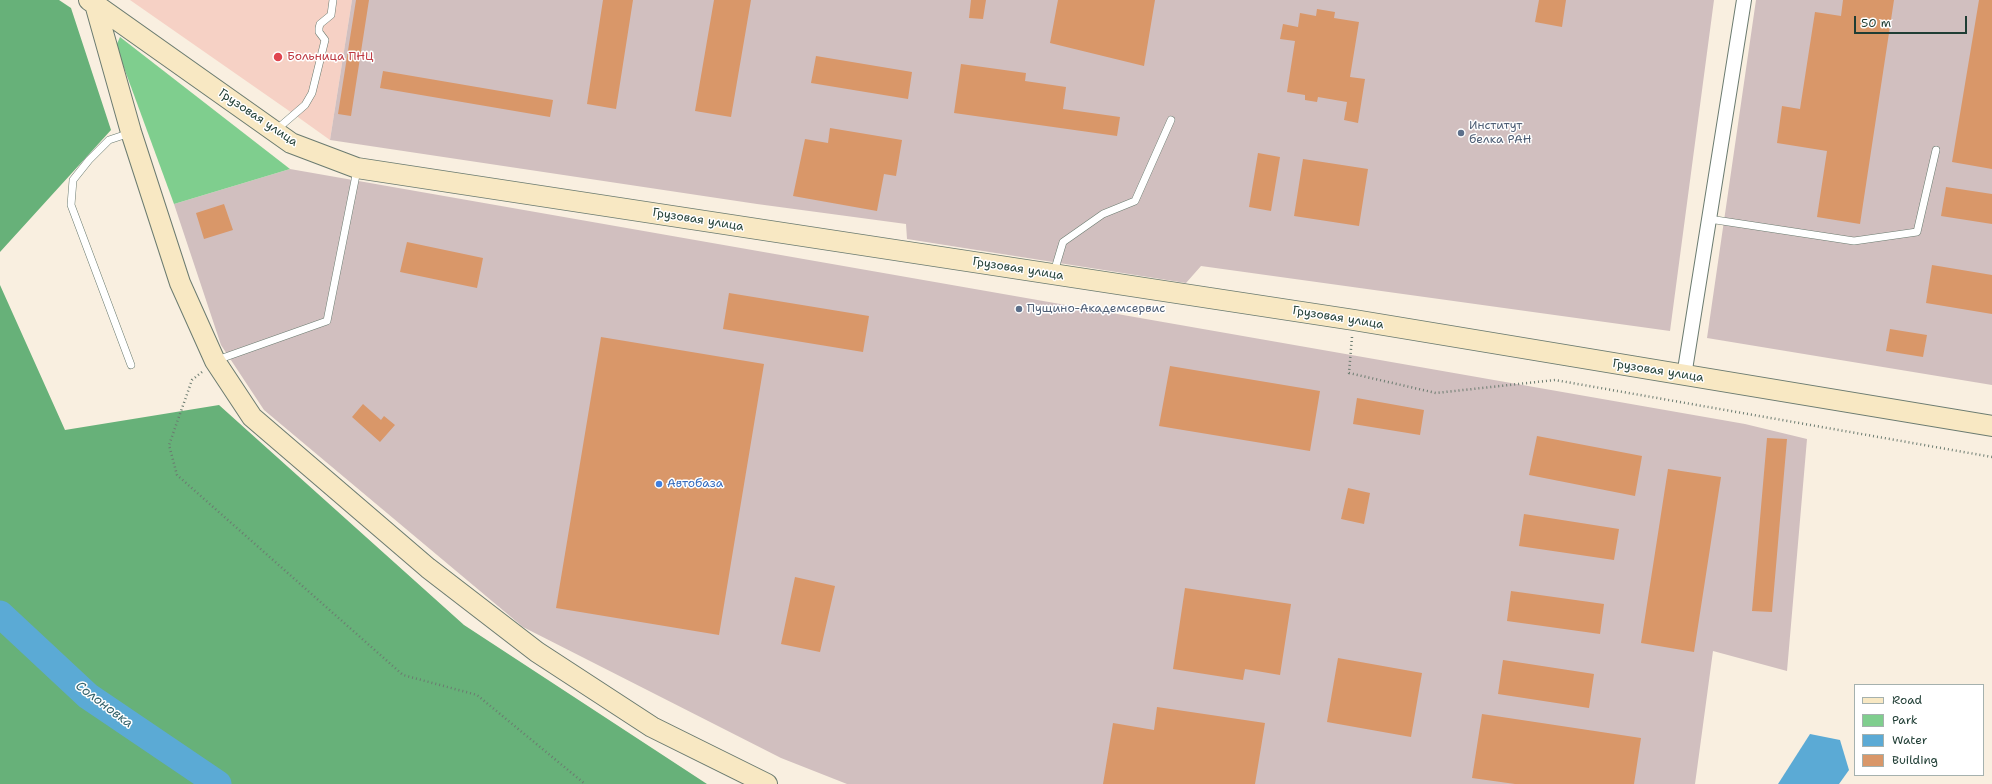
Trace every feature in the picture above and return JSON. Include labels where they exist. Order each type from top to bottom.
[{"type":"street","points":[[1684,376],[1744,0]]},
{"type":"street","name":"Грузовая улица","points":[[92,2],[291,143],[357,168],[1354,320],[1992,426]]},
{"type":"street","points":[[92,2],[131,132],[180,283],[215,361],[252,417],[428,568],[524,643],[652,727],[767,784]]},
{"type":"lane","points":[[275,131],[305,105],[312,93],[325,40],[319,28],[320,24],[331,15],[333,0]]},
{"type":"lane","points":[[1053,274],[1063,242],[1103,214],[1135,201],[1171,120]]},
{"type":"lane","points":[[131,132],[109,140],[89,160],[73,180],[71,205],[131,365]]},
{"type":"lane","points":[[1709,218],[1854,241],[1916,232],[1936,150]]},
{"type":"lane","points":[[215,361],[327,321],[357,168]]},
{"type":"path","points":[[1354,320],[1349,373],[1436,393],[1555,380],[1992,457]]},
{"type":"path","points":[[215,361],[192,380],[169,445],[177,475],[403,675],[477,695],[585,784]]},
{"type":"shaded area","name":"Больница ПНЦ","points":[[130,0],[352,0],[330,140],[295,115]]},
{"type":"shaded area","points":[[352,0],[1714,0],[1670,331],[1201,266],[1186,283],[907,239],[906,224],[757,204],[330,140]]},
{"type":"shaded area","points":[[1756,0],[1992,0],[1992,385],[1707,338]]},
{"type":"shaded area","points":[[290,169],[1745,424],[1807,439],[1787,671],[1713,651],[1695,784],[847,784],[781,758],[523,627],[264,410],[221,345],[174,204]]},
{"type":"green space","points":[[0,0],[59,0],[71,8],[111,130],[0,252]]},
{"type":"green space","points":[[120,37],[290,169],[174,204],[116,46]]},
{"type":"green space","points":[[0,285],[65,430],[219,405],[464,625],[707,784],[0,784]]},
{"type":"water","points":[[1810,734],[1840,740],[1849,770],[1839,784],[1778,784]]},
{"type":"building","points":[[356,0],[369,0],[351,116],[338,114]]},
{"type":"building","points":[[603,0],[633,0],[616,109],[587,104]]},
{"type":"building","points":[[714,0],[751,0],[731,117],[695,111]]},
{"type":"building","points":[[971,0],[986,0],[983,19],[969,18]]},
{"type":"building","points":[[1058,0],[1155,0],[1144,66],[1050,43]]},
{"type":"building","points":[[1539,0],[1566,0],[1562,27],[1535,22]]},
{"type":"building","points":[[1843,0],[1894,0],[1860,224],[1817,217],[1827,151],[1777,143],[1782,106],[1800,109],[1815,12],[1841,16]]},
{"type":"building","points":[[1979,0],[1992,0],[1992,169],[1952,162]]},
{"type":"building","points":[[1317,9],[1335,12],[1334,18],[1359,22],[1350,77],[1365,79],[1358,123],[1344,120],[1347,102],[1318,97],[1317,102],[1305,100],[1305,95],[1287,92],[1295,41],[1280,39],[1283,24],[1298,27],[1300,13],[1316,16]]},
{"type":"building","points":[[816,56],[912,72],[908,99],[811,83]]},
{"type":"building","points":[[961,64],[1026,73],[1025,81],[1066,87],[1063,109],[1120,117],[1117,136],[954,113]]},
{"type":"building","points":[[383,71],[553,100],[550,117],[380,88]]},
{"type":"building","points":[[830,128],[902,140],[896,176],[884,174],[877,211],[793,196],[805,139],[828,143]]},
{"type":"building","points":[[1258,153],[1280,157],[1271,211],[1249,207]]},
{"type":"building","points":[[1303,159],[1368,169],[1359,226],[1294,216]]},
{"type":"building","points":[[1946,187],[1992,194],[1992,224],[1941,216]]},
{"type":"building","points":[[224,204],[233,230],[204,239],[196,213]]},
{"type":"building","points":[[407,242],[483,258],[477,288],[400,272]]},
{"type":"building","points":[[1932,265],[1992,275],[1992,314],[1926,303]]},
{"type":"building","points":[[729,293],[869,316],[863,352],[723,329]]},
{"type":"building","points":[[1890,329],[1927,335],[1923,357],[1886,351]]},
{"type":"building","points":[[601,337],[764,364],[719,635],[556,608]]},
{"type":"building","points":[[1170,366],[1320,391],[1310,451],[1159,426]]},
{"type":"building","points":[[1357,398],[1424,410],[1420,435],[1353,424]]},
{"type":"building","points":[[363,404],[381,420],[384,416],[395,425],[380,442],[352,417]]},
{"type":"building","points":[[1537,436],[1642,456],[1635,496],[1529,475]]},
{"type":"building","points":[[1767,438],[1787,439],[1772,612],[1752,611]]},
{"type":"building","points":[[1668,469],[1721,477],[1694,652],[1641,643]]},
{"type":"building","points":[[1348,488],[1370,493],[1364,524],[1341,519]]},
{"type":"building","points":[[1524,514],[1619,529],[1614,560],[1519,546]]},
{"type":"building","points":[[795,577],[835,586],[820,652],[781,644]]},
{"type":"building","points":[[1185,588],[1291,604],[1280,675],[1245,669],[1243,680],[1173,669]]},
{"type":"building","points":[[1511,591],[1604,604],[1600,634],[1507,621]]},
{"type":"building","points":[[1338,658],[1422,673],[1411,737],[1327,722]]},
{"type":"building","points":[[1503,660],[1594,674],[1589,708],[1498,694]]},
{"type":"building","points":[[1157,707],[1265,723],[1255,784],[1103,784],[1113,723],[1154,730]]},
{"type":"building","points":[[1482,714],[1641,738],[1634,784],[1515,784],[1472,778]]},
{"type":"waterway","name":"Солоновка","points":[[0,614],[88,696],[218,784]]},
{"type":"place","name":"Больница ПНЦ","points":[[278,57]]},
{"type":"place","name":"Институт белка РАН","points":[[1461,133]]},
{"type":"place","name":"Пущино-Академсервис","points":[[1019,309]]},
{"type":"place","name":"Автобаза","points":[[659,484]]}]
